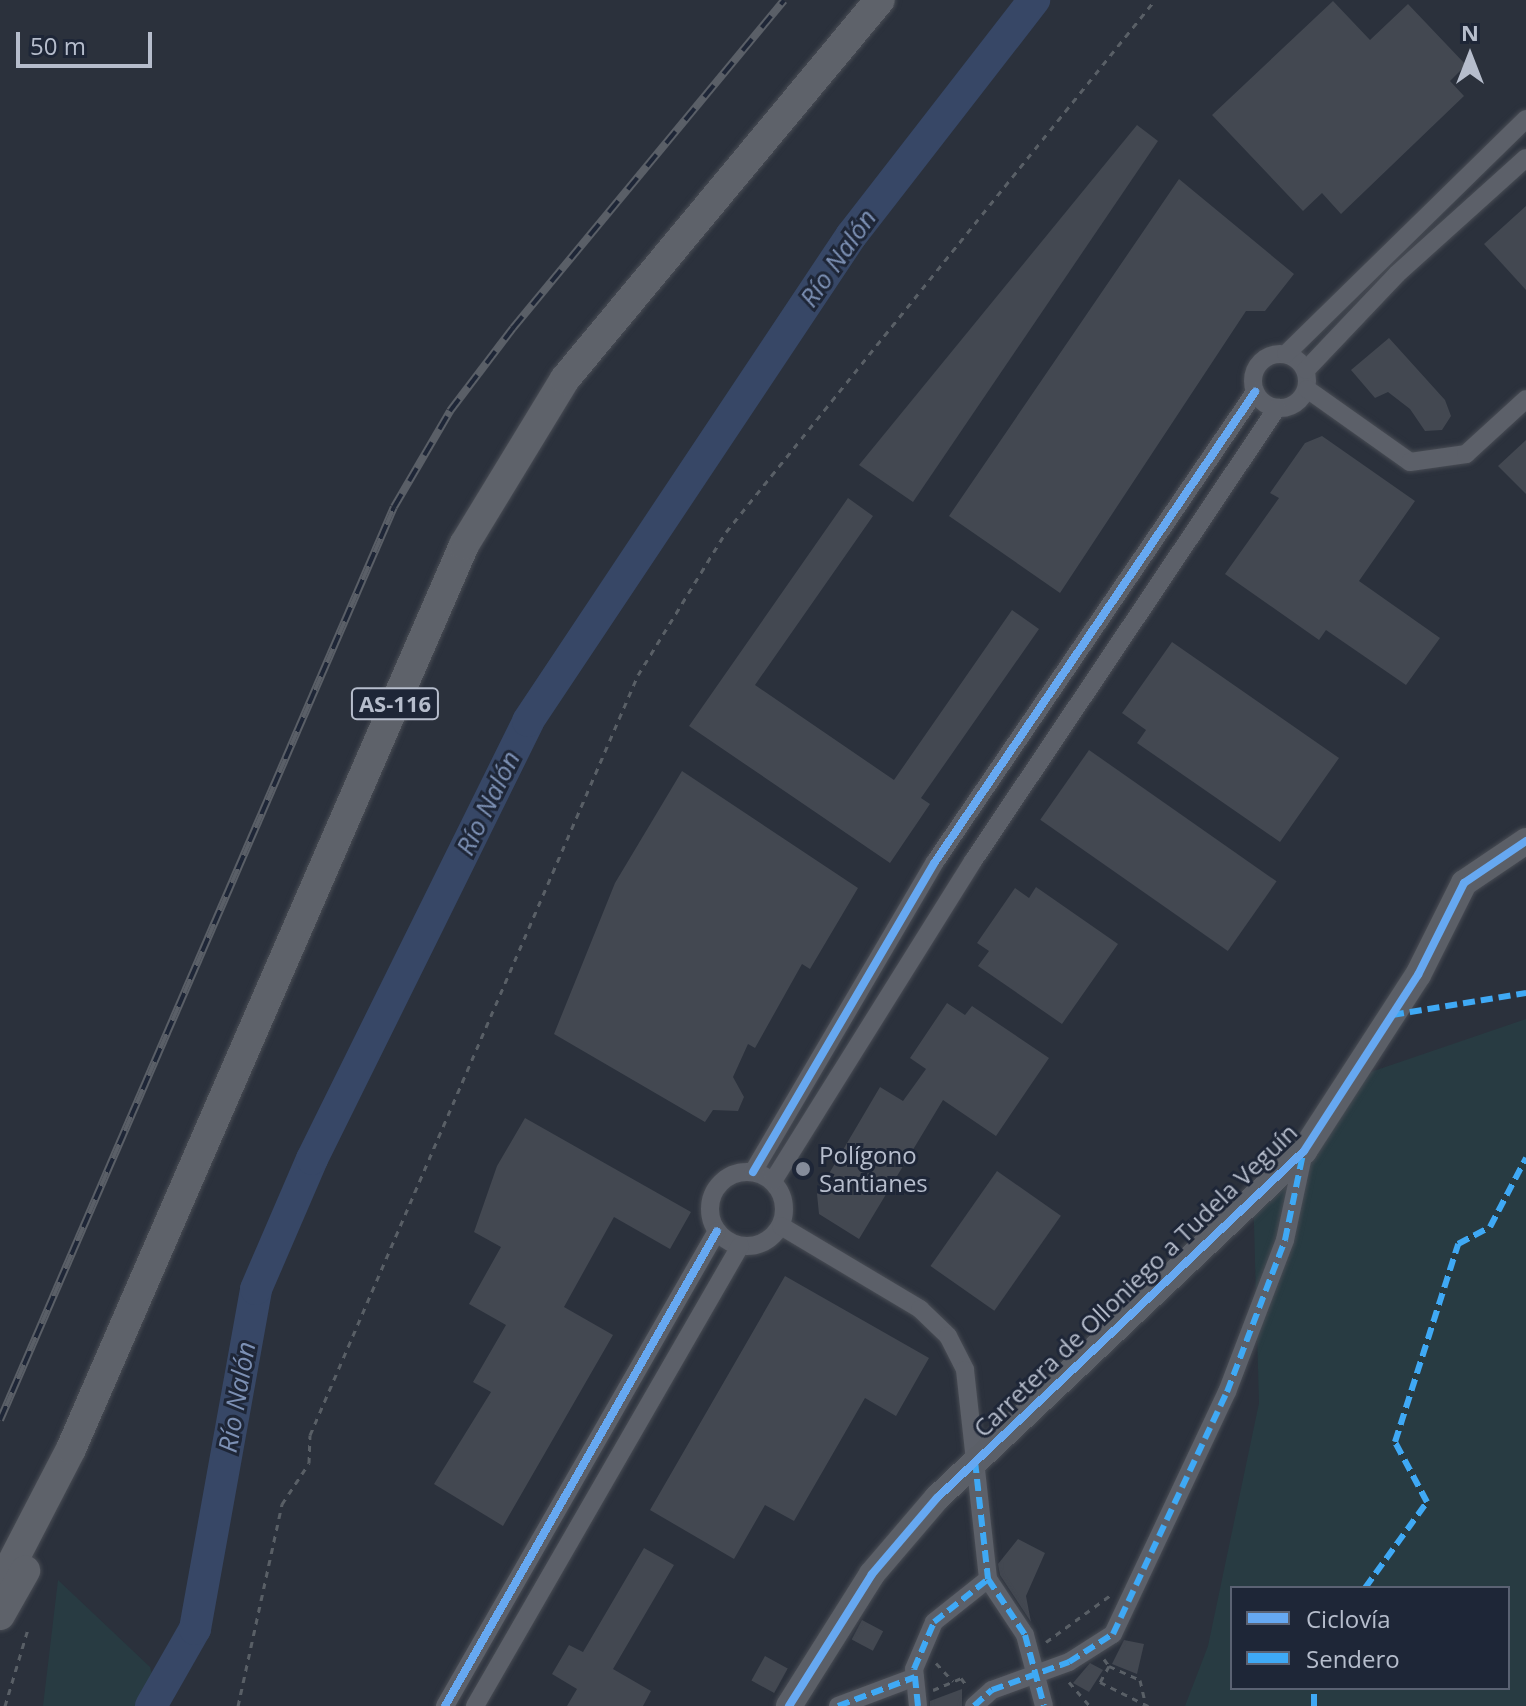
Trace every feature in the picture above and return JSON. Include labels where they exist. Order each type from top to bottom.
[{"type":"main road","name":"AS-116","points":[[0,1586],[50,1493],[464,545],[565,379],[880,0]]},
{"type":"main road","name":"AS-116","points":[[0,1615],[37,1549],[50,1493]]},
{"type":"street","points":[[753,1172],[935,862],[1255,392],[1259,363],[1286,354],[1526,119]]},
{"type":"street","points":[[773,1181],[973,861],[1277,408],[1296,403],[1306,379],[1397,274],[1526,158]]},
{"type":"street","points":[[1286,354],[1306,379],[1410,462],[1466,454],[1526,399]]},
{"type":"street","points":[[1255,392],[1277,408]]},
{"type":"street","name":"Carretera de Olloniego a Tudela Veguín","points":[[789,1706],[872,1574],[975,1461],[1304,1151],[1418,975],[1464,883],[1526,841]]},
{"type":"street","points":[[976,1705],[992,1690],[1048,1670],[1113,1634],[1227,1392],[1285,1240],[1304,1151]]},
{"type":"street","points":[[445,1706],[717,1231],[712,1193],[736,1172],[753,1172],[773,1181],[785,1204],[781,1226],[761,1244],[740,1246],[717,1231]]},
{"type":"street","points":[[781,1226],[920,1309],[948,1336],[965,1370],[988,1579],[1032,1653],[1048,1670],[1044,1706]]},
{"type":"street","points":[[475,1706],[740,1246]]},
{"type":"street","points":[[917,1701],[914,1673],[934,1622],[988,1579]]},
{"type":"street","points":[[838,1706],[914,1673]]},
{"type":"path","points":[[238,1706],[282,1504],[309,1463],[310,1435],[638,675],[735,520],[1155,0]]},
{"type":"path","points":[[1032,1653],[1110,1593],[1129,1605]]},
{"type":"path","points":[[5,1706],[28,1629]]},
{"type":"path","points":[[1095,1645],[1109,1666],[1140,1680],[1147,1705]]},
{"type":"path","points":[[914,1673],[941,1662],[953,1681]]},
{"type":"path","points":[[1109,1666],[1100,1682],[1147,1705]]},
{"type":"path","points":[[1048,1670],[1090,1706]]},
{"type":"path","points":[[917,1701],[961,1678],[976,1705]]},
{"type":"shaded area","points":[[1526,1019],[1526,1706],[1185,1706],[1208,1646],[1259,1403],[1253,1189],[1359,1076]]},
{"type":"shaded area","points":[[58,1580],[150,1667],[161,1706],[43,1706]]},
{"type":"building","points":[[1333,1],[1370,40],[1408,4],[1466,65],[1450,81],[1464,96],[1341,214],[1322,193],[1303,211],[1212,115]]},
{"type":"building","points":[[1137,125],[1158,141],[913,502],[859,465]]},
{"type":"building","points":[[1179,179],[1294,274],[1265,311],[1246,311],[1060,593],[949,516]]},
{"type":"building","points":[[1526,206],[1526,290],[1484,244]]},
{"type":"building","points":[[1389,338],[1445,400],[1451,416],[1442,430],[1425,431],[1410,409],[1388,392],[1375,398],[1351,370]]},
{"type":"building","points":[[1322,436],[1415,501],[1359,581],[1440,638],[1406,685],[1326,630],[1319,640],[1225,574],[1279,498],[1270,493],[1305,443]]},
{"type":"building","points":[[1526,440],[1526,494],[1498,466]]},
{"type":"building","points":[[848,498],[873,516],[755,685],[894,780],[1012,610],[1039,629],[921,798],[930,804],[890,863],[689,726]]},
{"type":"building","points":[[1172,642],[1339,758],[1280,842],[1137,743],[1146,730],[1122,713]]},
{"type":"building","points":[[1089,750],[1277,881],[1228,951],[1040,820]]},
{"type":"building","points":[[682,771],[858,888],[810,969],[802,964],[755,1048],[748,1044],[733,1077],[744,1097],[738,1111],[713,1110],[705,1122],[554,1034],[615,883]]},
{"type":"building","points":[[1036,887],[1118,944],[1062,1024],[978,966],[989,951],[977,943],[1015,888],[1029,898]]},
{"type":"building","points":[[947,1003],[965,1015],[972,1006],[1049,1058],[996,1136],[943,1100],[859,1239],[819,1214],[817,1194],[880,1087],[903,1101],[926,1069],[910,1058]]},
{"type":"building","points":[[525,1118],[691,1212],[670,1249],[614,1217],[564,1307],[613,1335],[503,1526],[434,1484],[491,1392],[473,1382],[506,1325],[469,1304],[501,1247],[474,1232],[497,1166]]},
{"type":"building","points":[[997,1171],[1061,1216],[994,1311],[930,1266]]},
{"type":"building","points":[[785,1276],[929,1358],[896,1416],[865,1398],[794,1521],[765,1505],[734,1559],[650,1510]]},
{"type":"building","points":[[1018,1539],[1045,1553],[1026,1596],[1031,1622],[1000,1575],[998,1564]]},
{"type":"building","points":[[644,1548],[674,1565],[613,1669],[651,1691],[643,1706],[567,1706],[577,1689],[552,1674],[569,1645],[583,1652]]},
{"type":"building","points":[[862,1620],[883,1631],[873,1651],[852,1639]]},
{"type":"building","points":[[1124,1640],[1144,1644],[1137,1674],[1112,1664]]},
{"type":"building","points":[[765,1656],[788,1669],[774,1693],[751,1680]]},
{"type":"building","points":[[1090,1663],[1103,1670],[1089,1692],[1073,1683]]},
{"type":"building","points":[[962,1689],[962,1706],[930,1706],[930,1701]]},
{"type":"waterway","name":"Río Nalón","points":[[151,1706],[195,1629],[256,1289],[312,1159],[528,721],[851,236],[1034,0]]},
{"type":"railway","points":[[0,1420],[394,507],[450,411],[513,328],[784,0]]},
{"type":"marked path","points":[[1392,1015],[1526,993]]},
{"type":"marked path","points":[[974,1706],[992,1690],[1069,1662],[1113,1634],[1227,1392],[1285,1240],[1303,1154]]},
{"type":"marked path","points":[[1366,1586],[1427,1502],[1395,1442],[1458,1244],[1490,1227],[1526,1158]]},
{"type":"marked path","points":[[975,1461],[988,1579],[1025,1635],[1044,1706]]},
{"type":"marked path","points":[[918,1706],[914,1669],[934,1622],[988,1579]]},
{"type":"marked path","points":[[838,1706],[915,1677]]},
{"type":"marked path","points":[[1314,1690],[1314,1706]]},
{"type":"cycle path","points":[[753,1172],[935,862],[1255,392]]},
{"type":"cycle path","points":[[789,1706],[872,1574],[937,1498],[1304,1151],[1418,975],[1464,883],[1526,841]]},
{"type":"cycle path","points":[[445,1706],[717,1231]]},
{"type":"place","name":"Polígono Santianes","points":[[803,1169]]}]
